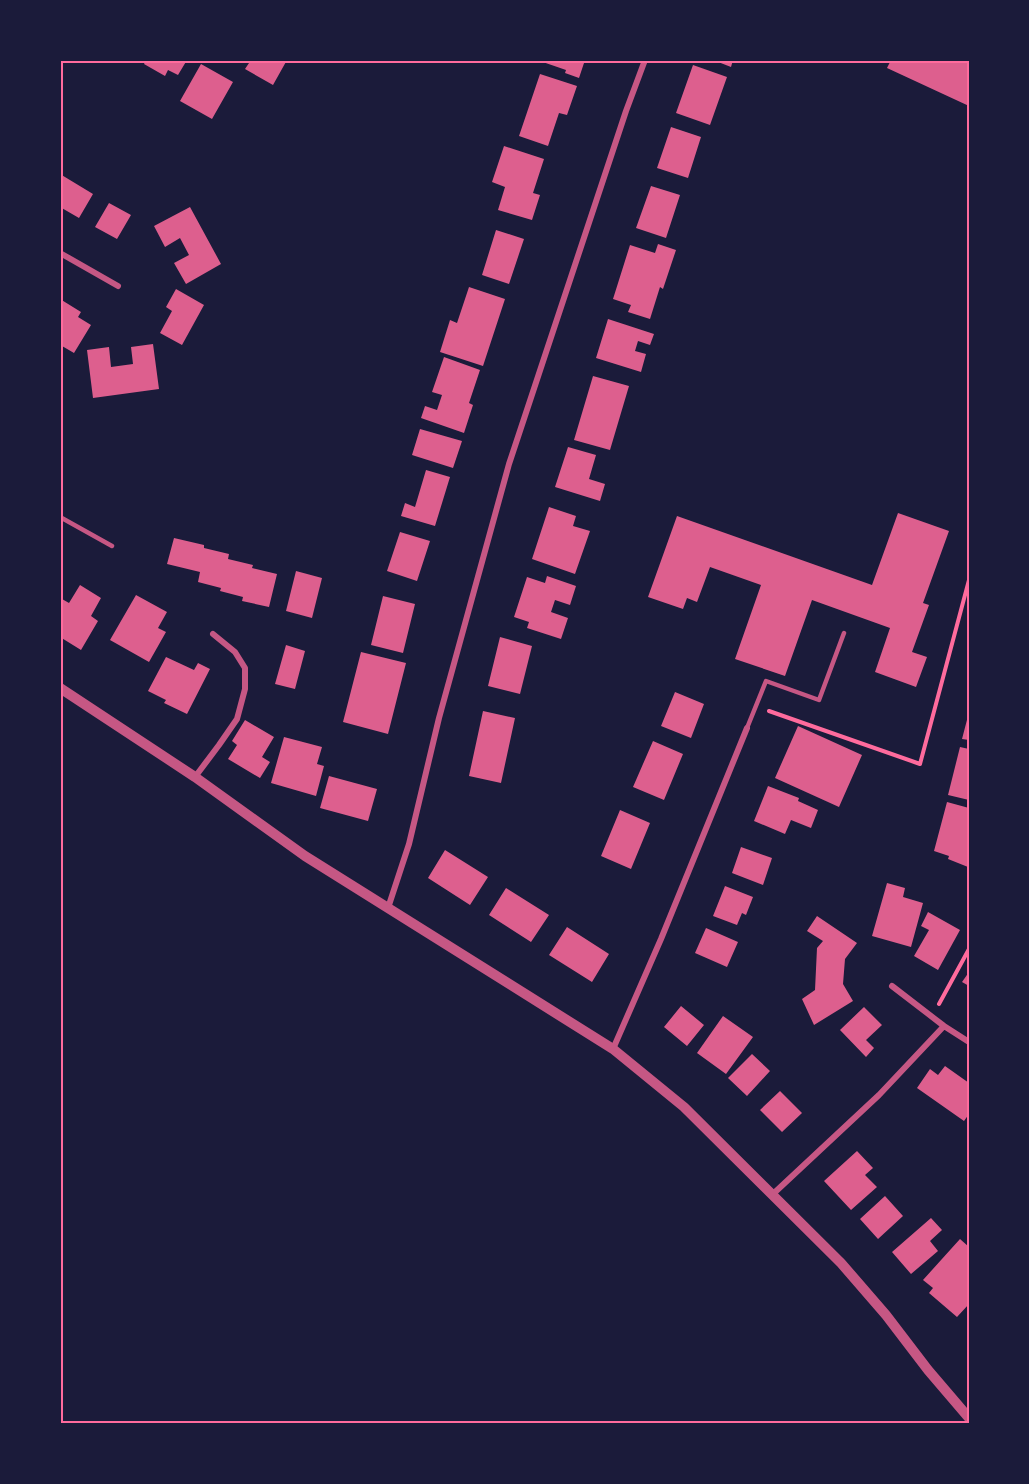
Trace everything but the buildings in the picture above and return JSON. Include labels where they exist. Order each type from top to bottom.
[{"type":"street","points":[[387,908],[409,844],[440,718],[509,464],[645,60]]},
{"type":"street","points":[[60,253],[118,286]]},
{"type":"street","points":[[195,777],[237,719],[244,689],[245,668],[235,652],[213,634]]},
{"type":"street","points":[[60,687],[195,777],[305,856],[613,1049],[684,1107],[848,1272],[886,1315],[928,1370],[969,1418]]},
{"type":"street","points":[[613,1049],[661,939],[747,728]]},
{"type":"street","points":[[892,986],[931,1017],[969,1042]]},
{"type":"street","points":[[772,1194],[879,1095],[944,1026]]},
{"type":"lane","points":[[60,517],[111,546]]},
{"type":"lane","points":[[747,728],[766,681],[819,700],[844,633]]},
{"type":"path","points":[[756,708],[920,764],[969,580]]},
{"type":"path","points":[[931,1017],[969,949]]}]
